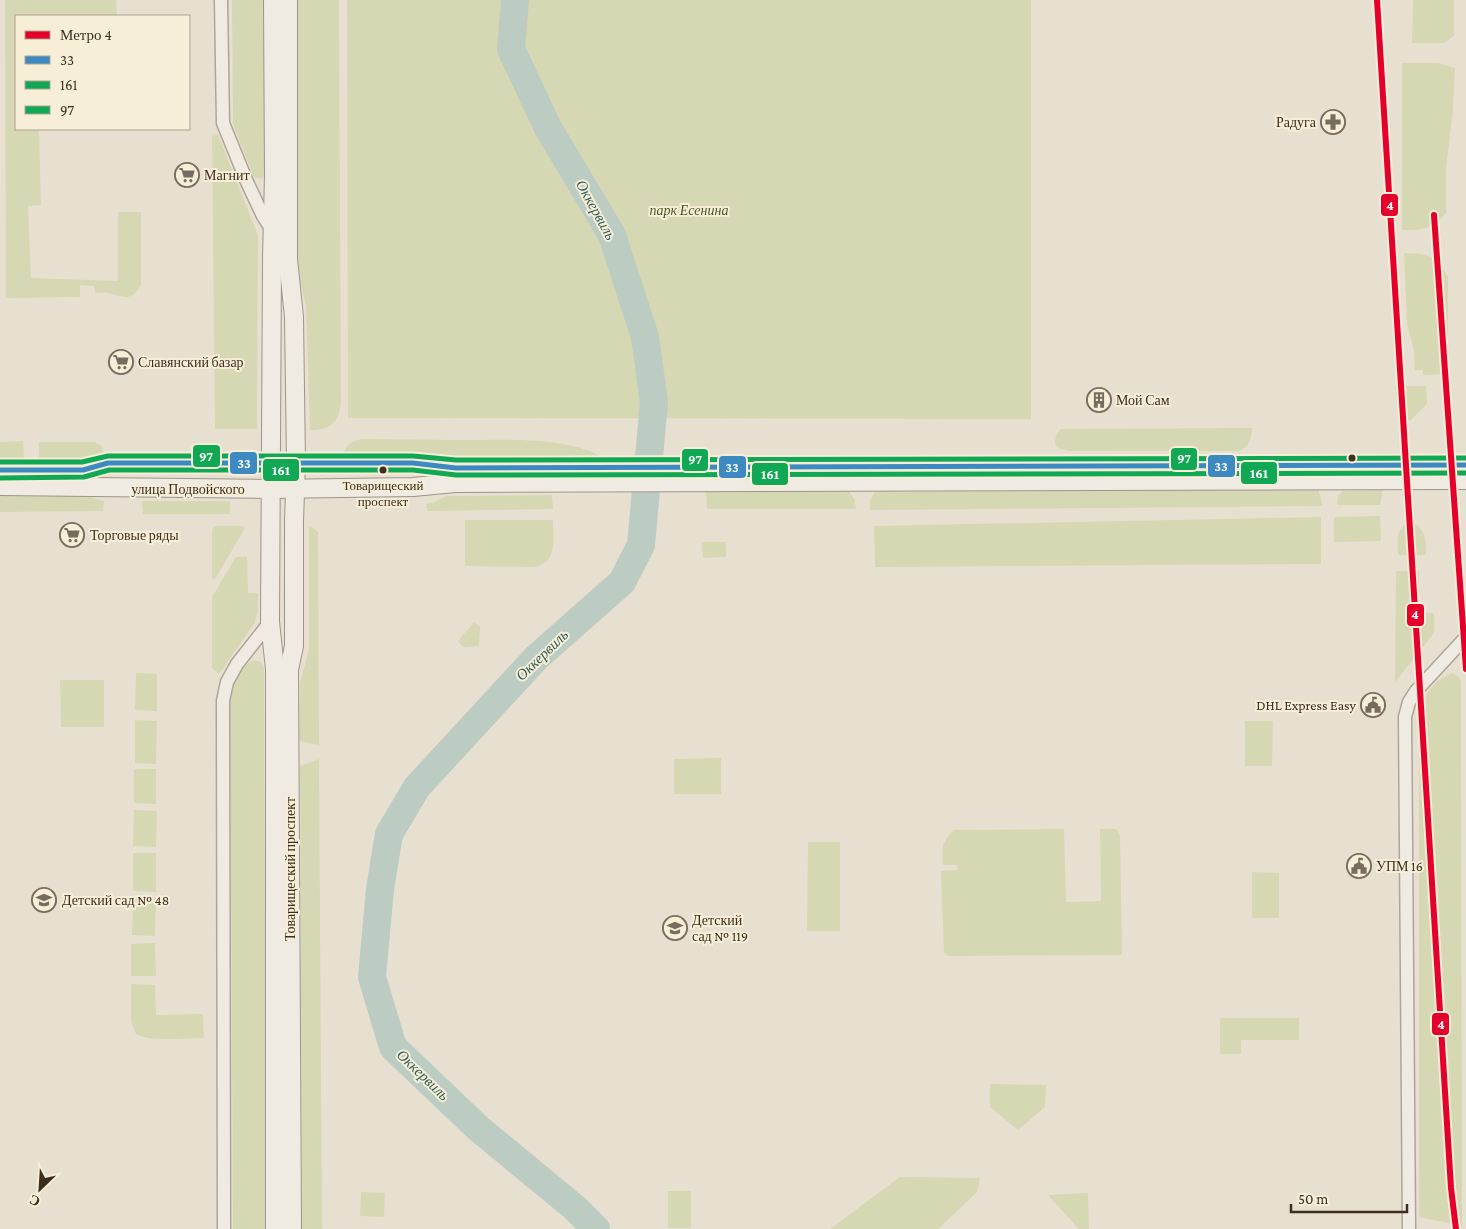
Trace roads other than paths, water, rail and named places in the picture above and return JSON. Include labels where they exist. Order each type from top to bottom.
[{"type":"street","points":[[221,0],[224,123],[247,182],[263,216],[272,230]]},
{"type":"street","name":"Товарищеский проспект","points":[[273,0],[274,175],[272,230],[270,622],[275,669],[275,1229]]},
{"type":"street","name":"Товарищеский проспект","points":[[288,0],[288,259],[294,317],[296,463],[294,646],[289,670],[292,1229]]},
{"type":"street","name":"улица Подвойского","points":[[0,470],[83,470],[108,463],[413,463],[456,468],[617,475]]},
{"type":"street","points":[[678,475],[1466,465]]},
{"type":"street","points":[[617,475],[1466,480]]},
{"type":"street","name":"улица Подвойского","points":[[0,486],[296,489],[412,486],[617,475]]},
{"type":"street","points":[[224,1229],[223,701],[227,682],[237,664],[270,622]]},
{"type":"street","points":[[1409,1229],[1405,717],[1409,702],[1416,691],[1466,637]]},
{"type":"waterway","name":"Оккервиль","points":[[515,0],[511,49],[548,128],[612,235],[645,337],[654,402],[641,545],[622,582],[536,658],[417,787],[389,834],[380,889],[372,977],[393,1047],[478,1128],[575,1208],[596,1229]]},
{"type":"metro line","name":"4","points":[[1377,0],[1451,1188],[1456,1229]]},
{"type":"metro line","name":"4","points":[[1434,215],[1466,669]]},
{"type":"place","name":"Радуга","points":[[1333,122]]},
{"type":"place","name":"Магнит","points":[[187,175]]},
{"type":"place","name":"Славянский базар","points":[[121,362]]},
{"type":"place","name":"Мой Сам","points":[[1099,400]]},
{"type":"place","name":"Товарищеский проспект","points":[[383,470]]},
{"type":"place","name":"Торговые ряды","points":[[72,535]]},
{"type":"place","name":"DHL Express Easy","points":[[1373,705]]},
{"type":"place","name":"УПМ 16","points":[[1359,866]]},
{"type":"place","name":"Детский сад № 48","points":[[44,900]]},
{"type":"place","name":"Детский сад № 119","points":[[675,928]]},
{"type":"park label","name":"парк Есенина","points":[[689,210]]}]
